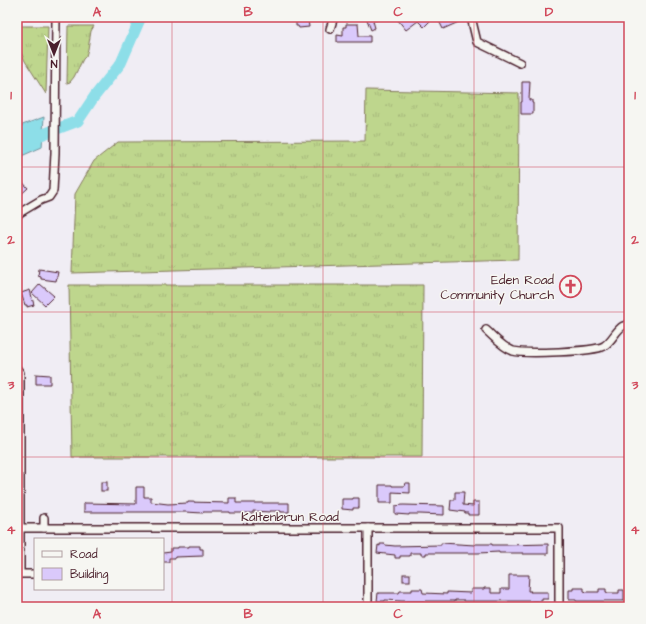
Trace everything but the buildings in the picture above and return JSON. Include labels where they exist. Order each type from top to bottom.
[{"type":"street","points":[[17,216],[41,200],[49,197],[53,191],[56,96],[56,17]]},
{"type":"street","points":[[330,29],[334,17]]},
{"type":"street","points":[[471,17],[477,42],[520,63]]},
{"type":"street","points":[[486,330],[503,345],[512,350],[523,353],[576,351],[604,346],[623,326],[629,324]]},
{"type":"street","points":[[17,369],[20,373],[19,574],[34,574]]},
{"type":"street","points":[[44,518],[44,528]]},
{"type":"street","name":"Kaltenbrun Road","points":[[20,528],[559,528],[559,607]]},
{"type":"street","points":[[368,528],[368,607]]},
{"type":"green space","points":[[17,26],[48,26],[46,94],[25,61],[17,44]]},
{"type":"green space","points":[[68,26],[94,26],[91,31],[86,56],[74,77],[67,83]]},
{"type":"green space","points":[[366,90],[519,93],[518,260],[72,273],[75,194],[94,161],[118,142],[365,141]]},
{"type":"green space","points":[[69,285],[423,285],[422,457],[72,457]]},
{"type":"water","points":[[44,117],[42,147],[17,158],[17,127]]},
{"type":"waterway","points":[[17,144],[78,121],[94,97],[121,63],[141,17]]},
{"type":"place","name":"Eden Road Community Church","points":[[570,286]]}]
